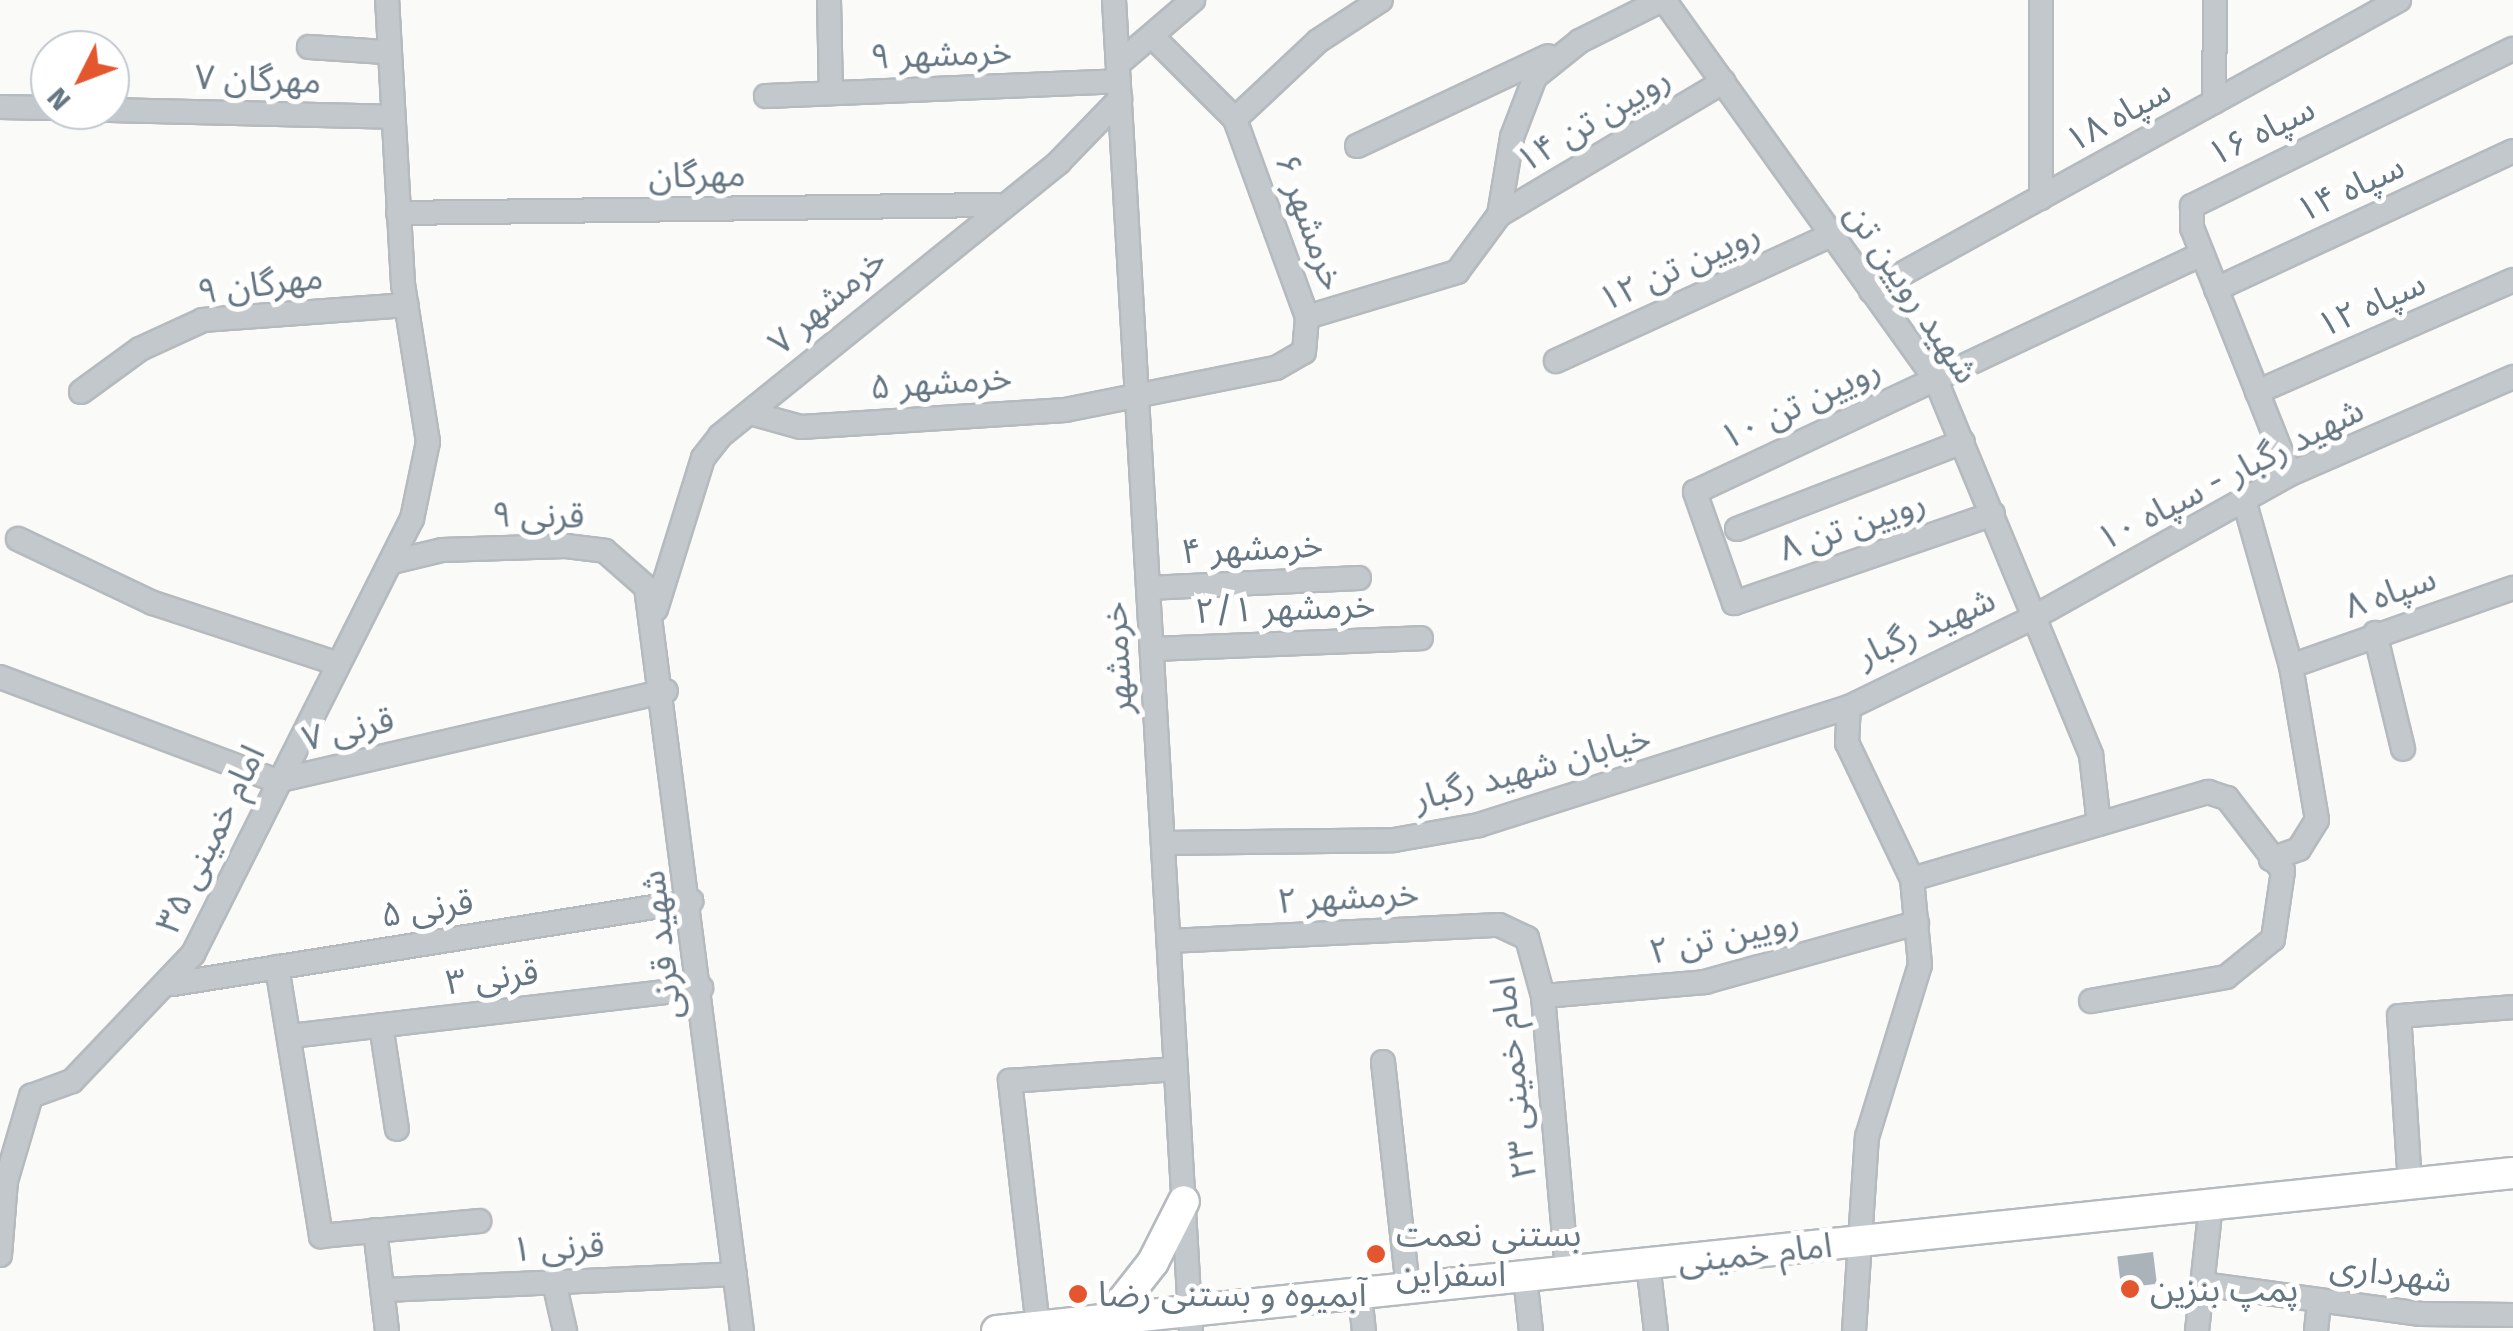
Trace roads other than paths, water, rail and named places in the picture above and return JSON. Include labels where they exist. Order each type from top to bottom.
[{"type":"main road","name":"امام خمینی","points":[[997,1331],[1191,1321],[1360,1294],[2513,1173]]},
{"type":"main road","points":[[1115,1326],[1184,1200]]},
{"type":"street","points":[[387,0],[385,52],[406,306]]},
{"type":"street","points":[[830,0],[831,93]]},
{"type":"street","name":"خرمشهر","points":[[1114,0],[1191,1321]]},
{"type":"street","name":"خرمشهر ۷","points":[[656,609],[703,458],[750,413],[996,204],[1058,162],[1154,38],[1193,0]]},
{"type":"street","points":[[1235,119],[1318,41],[1381,0]]},
{"type":"street","points":[[1357,146],[1663,0]]},
{"type":"street","name":"شهید رویین تن","points":[[1663,0],[1936,378],[2036,616],[2096,772],[2099,824]]},
{"type":"street","points":[[2041,198],[2042,0]]},
{"type":"street","points":[[2214,102],[2215,0]]},
{"type":"street","name":"سپاه ۱۸","points":[[1871,291],[2399,0]]},
{"type":"street","name":"خرمشهر ۶","points":[[1137,396],[1293,361],[1308,338],[1307,317],[1235,119],[1154,38]]},
{"type":"street","points":[[1307,317],[1457,272],[1499,215],[1512,137],[1535,77],[1580,40]]},
{"type":"street","points":[[309,47],[385,52]]},
{"type":"street","name":"سپاه ۱۶","points":[[2290,474],[2189,217],[2200,199],[2513,49]]},
{"type":"street","name":"خرمشهر ۹","points":[[766,96],[1119,81]]},
{"type":"street","name":"رویین تن ۱۴","points":[[1499,215],[1722,82]]},
{"type":"street","points":[[0,107],[30,108]]},
{"type":"street","name":"مهرگان ۷","points":[[130,110],[391,118]]},
{"type":"street","name":"سپاه ۱۴","points":[[2216,289],[2513,151]]},
{"type":"street","name":"مهرگان","points":[[398,212],[996,204]]},
{"type":"street","name":"رویین تن ۱۲","points":[[1556,360],[1831,235]]},
{"type":"street","name":"رویین تن ۱۰","points":[[1734,603],[1695,492],[2202,254]]},
{"type":"street","name":"سپاه ۱۲","points":[[2257,392],[2513,280]]},
{"type":"street","name":"مهرگان ۹","points":[[82,392],[140,349],[203,320],[406,306]]},
{"type":"street","name":"امام خمینی ۳۵","points":[[0,1256],[6,1180],[31,1096],[72,1081],[174,984],[392,562],[422,482],[424,402],[406,306]]},
{"type":"street","name":"شهید رگبار - سپاه ۱۰","points":[[2036,616],[2290,474],[2513,377]]},
{"type":"street","name":"خرمشهر ۵","points":[[750,413],[801,427],[1137,396]]},
{"type":"street","points":[[1736,529],[1963,442]]},
{"type":"street","points":[[2244,500],[2291,666],[2317,820],[2299,848],[2271,859]]},
{"type":"street","name":"رویین تن ۸","points":[[1734,603],[1993,514]]},
{"type":"street","points":[[18,539],[153,603],[338,664]]},
{"type":"street","name":"قرنی ۹","points":[[392,562],[489,547],[605,552],[631,567],[656,609]]},
{"type":"street","name":"خرمشهر ۴","points":[[1148,588],[1359,578]]},
{"type":"street","name":"سپاه ۸","points":[[2291,666],[2375,632],[2513,588]]},
{"type":"street","name":"شهید قرنی","points":[[656,609],[742,1331]]},
{"type":"street","name":"شهید رگبار","points":[[1848,707],[2036,616]]},
{"type":"street","points":[[2375,632],[2403,748]]},
{"type":"street","name":"خرمشهر ۲/۱","points":[[1152,649],[1421,638]]},
{"type":"street","name":"قرنی ۷","points":[[0,676],[276,781],[666,691]]},
{"type":"street","points":[[1848,707],[1847,743],[1912,879],[1918,922],[1910,1018],[1868,1136],[1854,1331]]},
{"type":"street","name":"خیابان شهید رگبار","points":[[1163,842],[1394,840],[1479,826],[1848,707]]},
{"type":"street","points":[[1912,879],[2208,792],[2243,814],[2283,871],[2280,918],[2262,956],[2226,977],[2091,1001]]},
{"type":"street","name":"قرنی ۵","points":[[174,984],[691,901]]},
{"type":"street","name":"رویین تن ۲","points":[[1543,996],[1705,982],[1918,922]]},
{"type":"street","name":"خرمشهر ۲","points":[[1169,941],[1500,925],[1527,938]]},
{"type":"street","name":"امام خمینی ۲۳","points":[[1527,938],[1543,996],[1566,1272]]},
{"type":"street","points":[[277,967],[321,1236],[479,1221]]},
{"type":"street","name":"قرنی ۳","points":[[291,1036],[701,988]]},
{"type":"street","points":[[2410,1184],[2399,1016],[2513,1007]]},
{"type":"street","points":[[381,1024],[397,1129]]},
{"type":"street","points":[[1383,1062],[1408,1289]]},
{"type":"street","points":[[1038,1327],[1010,1080],[1176,1068]]},
{"type":"street","points":[[2197,1331],[2211,1205]]},
{"type":"street","points":[[375,1230],[387,1331]]},
{"type":"street","points":[[1648,1264],[1656,1331]]},
{"type":"street","name":"قرنی ۱","points":[[385,1290],[735,1274]]},
{"type":"street","points":[[1525,1277],[1531,1331]]},
{"type":"street","points":[[554,1282],[565,1331]]},
{"type":"street","name":"شهرداری","points":[[2202,1284],[2319,1300],[2513,1315]]},
{"type":"street","points":[[1360,1294],[1364,1331]]},
{"type":"street","points":[[2316,1331],[2319,1300]]},
{"type":"place","name":"بستنی نعمت اسفراین","points":[[1376,1254]]},
{"type":"place","name":"پمپ بنزین","points":[[2130,1289]]},
{"type":"place","name":"آبمیوه و بستنی رضا","points":[[1078,1294]]}]
